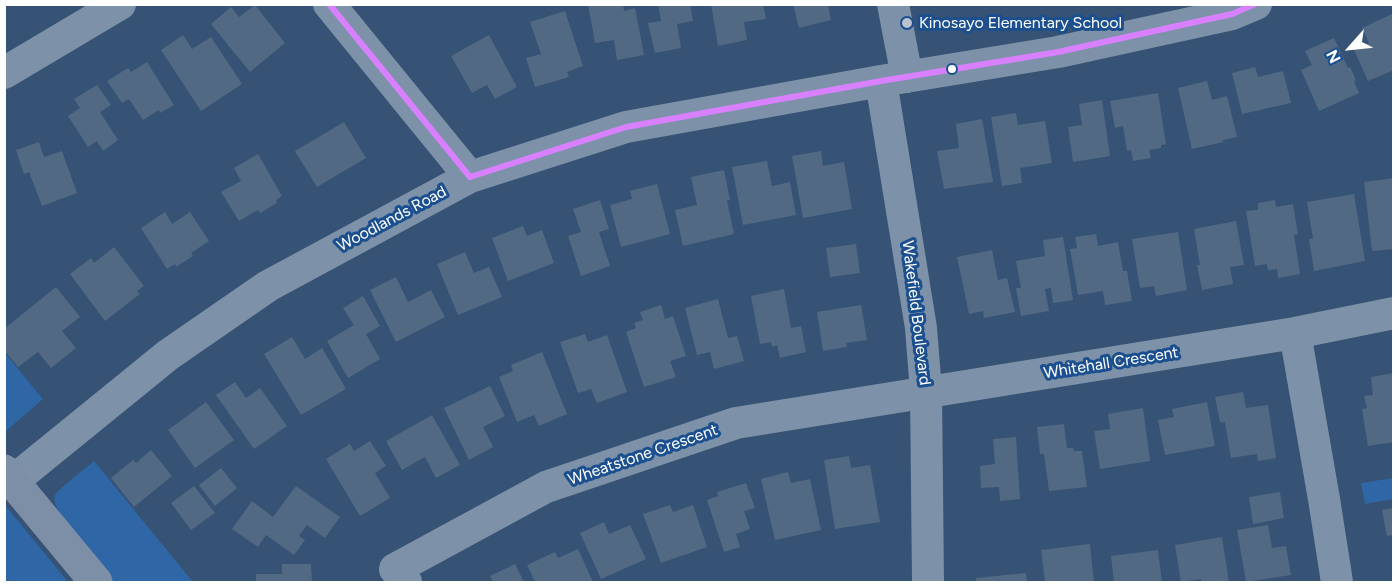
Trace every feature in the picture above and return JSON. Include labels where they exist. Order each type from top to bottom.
[{"type":"main road","points":[[9,476],[96,582]]},
{"type":"street","points":[[4,73],[120,4]]},
{"type":"street","points":[[329,4],[470,177]]},
{"type":"street","name":"Wakefield Boulevard","points":[[893,4],[894,79],[926,391],[928,582]]},
{"type":"street","name":"Woodlands Road","points":[[9,476],[168,355],[258,292],[470,177],[626,127],[1058,52],[1163,16],[1232,14],[1256,4]]},
{"type":"street","name":"Whitehall Crescent","points":[[926,391],[1295,333],[1394,312]]},
{"type":"street","points":[[1295,333],[1337,582]]},
{"type":"street","name":"Wheatstone Crescent","points":[[406,582],[395,569],[546,487],[736,423],[926,391]]},
{"type":"shaded area","points":[[4,352],[43,399],[5,432],[4,432]]},
{"type":"shaded area","points":[[94,461],[193,582],[114,582],[88,553],[67,526],[55,503],[55,495]]},
{"type":"shaded area","points":[[1393,478],[1393,499],[1365,504],[1361,483]]},
{"type":"shaded area","points":[[5,505],[68,582],[5,582]]},
{"type":"building","points":[[588,4],[623,4],[624,11],[635,8],[644,55],[617,60],[614,40],[595,43]]},
{"type":"building","points":[[658,4],[690,4],[693,21],[677,24],[681,48],[655,53],[648,23],[661,21]]},
{"type":"building","points":[[711,4],[763,4],[766,19],[744,22],[747,40],[718,46]]},
{"type":"building","points":[[793,4],[828,4],[831,20],[799,28]]},
{"type":"building","points":[[255,5],[285,43],[250,72],[211,24],[231,7],[239,17]]},
{"type":"building","points":[[565,11],[583,66],[567,72],[569,77],[535,87],[526,58],[541,54],[530,22]]},
{"type":"building","points":[[1392,14],[1394,70],[1368,81],[1354,50],[1369,43],[1362,28]]},
{"type":"building","points":[[183,35],[192,49],[211,37],[242,84],[201,111],[161,50]]},
{"type":"building","points":[[489,35],[517,87],[495,99],[487,85],[472,93],[451,56]]},
{"type":"building","points":[[1334,38],[1356,80],[1354,81],[1359,93],[1319,111],[1301,70],[1312,65],[1305,51]]},
{"type":"building","points":[[147,62],[174,105],[160,113],[159,110],[143,120],[129,99],[122,103],[107,81],[128,68],[131,72]]},
{"type":"building","points":[[1255,67],[1258,77],[1283,71],[1291,103],[1242,114],[1232,73]]},
{"type":"building","points":[[1207,81],[1212,100],[1227,96],[1237,137],[1192,149],[1178,88]]},
{"type":"building","points":[[97,85],[111,105],[100,112],[118,140],[103,151],[97,141],[88,147],[68,116],[80,108],[74,99]]},
{"type":"building","points":[[1158,93],[1166,144],[1161,145],[1161,148],[1149,150],[1151,158],[1133,161],[1131,150],[1127,151],[1123,126],[1115,128],[1110,101]]},
{"type":"building","points":[[1102,100],[1110,156],[1073,162],[1068,127],[1082,125],[1079,104]]},
{"type":"building","points":[[1016,113],[1018,125],[1045,121],[1052,163],[1020,168],[1022,183],[1002,186],[991,117]]},
{"type":"building","points":[[982,119],[993,182],[944,189],[937,151],[959,148],[956,124]]},
{"type":"building","points":[[344,122],[366,158],[317,187],[295,151]]},
{"type":"building","points":[[39,142],[44,157],[62,151],[77,193],[42,206],[29,172],[24,174],[16,150]]},
{"type":"building","points":[[821,151],[823,166],[844,162],[852,209],[803,218],[792,156]]},
{"type":"building","points":[[258,154],[282,196],[276,200],[277,203],[262,212],[258,210],[239,221],[221,192],[241,181],[234,168]]},
{"type":"building","points":[[767,161],[772,186],[790,182],[796,215],[743,225],[732,167]]},
{"type":"building","points":[[724,170],[734,234],[683,246],[675,210],[697,205],[691,177]]},
{"type":"building","points":[[1394,178],[1394,249],[1372,251],[1364,182]]},
{"type":"building","points":[[657,184],[670,234],[621,247],[610,205],[632,199],[630,191]]},
{"type":"building","points":[[1354,194],[1365,261],[1314,271],[1309,239],[1313,239],[1307,202]]},
{"type":"building","points":[[600,200],[609,229],[599,232],[610,266],[581,276],[568,236],[581,232],[573,209]]},
{"type":"building","points":[[1275,200],[1276,207],[1293,204],[1298,234],[1294,235],[1300,274],[1278,278],[1277,269],[1268,270],[1267,264],[1255,266],[1246,211],[1258,210],[1258,203]]},
{"type":"building","points":[[165,212],[172,224],[190,212],[209,241],[191,253],[193,256],[176,267],[175,264],[167,269],[141,228]]},
{"type":"building","points":[[1236,221],[1244,265],[1230,267],[1233,284],[1202,290],[1194,229]]},
{"type":"building","points":[[523,226],[527,236],[542,230],[554,263],[508,281],[492,238]]},
{"type":"building","points":[[1178,232],[1187,290],[1156,296],[1154,286],[1140,288],[1132,239]]},
{"type":"building","points":[[1096,234],[1098,246],[1118,242],[1123,271],[1127,271],[1132,301],[1105,305],[1103,291],[1078,295],[1070,249],[1077,248],[1075,237]]},
{"type":"building","points":[[1063,237],[1073,300],[1053,303],[1051,288],[1045,289],[1049,311],[1021,316],[1016,288],[1021,288],[1016,261],[1045,256],[1043,240]]},
{"type":"building","points":[[856,244],[860,273],[830,277],[826,248]]},
{"type":"building","points":[[114,247],[144,286],[137,291],[140,294],[105,321],[70,274],[91,258],[94,263]]},
{"type":"building","points":[[992,250],[998,280],[1007,278],[1015,312],[984,318],[983,311],[969,314],[957,257]]},
{"type":"building","points":[[465,252],[474,273],[489,267],[502,297],[458,315],[437,264]]},
{"type":"building","points":[[396,277],[408,302],[431,290],[445,317],[396,342],[370,290]]},
{"type":"building","points":[[56,287],[80,317],[62,331],[76,348],[51,368],[38,352],[18,367],[4,350],[4,329]]},
{"type":"building","points":[[784,289],[791,328],[801,326],[806,352],[780,358],[777,345],[772,347],[771,342],[760,344],[751,296]]},
{"type":"building","points":[[363,296],[380,326],[366,334],[380,359],[348,378],[327,341],[354,325],[343,308]]},
{"type":"building","points":[[718,299],[728,338],[737,336],[744,361],[714,369],[710,352],[697,355],[685,308]]},
{"type":"building","points":[[661,305],[665,319],[673,316],[686,356],[670,361],[676,377],[644,387],[626,332],[636,328],[634,323],[643,320],[640,312]]},
{"type":"building","points":[[861,305],[867,340],[846,343],[847,347],[823,351],[817,312]]},
{"type":"building","points":[[585,334],[588,342],[607,335],[627,392],[597,403],[591,389],[578,393],[560,342]]},
{"type":"building","points":[[292,337],[305,359],[322,348],[346,389],[301,415],[264,354]]},
{"type":"building","points":[[542,352],[567,414],[539,426],[534,415],[517,422],[499,377],[513,371],[511,365]]},
{"type":"building","points":[[1394,373],[1394,442],[1368,446],[1362,409],[1367,408],[1364,396],[1373,395],[1371,377]]},
{"type":"building","points":[[235,382],[246,398],[260,388],[287,426],[254,449],[216,395]]},
{"type":"building","points":[[490,386],[505,416],[483,427],[493,447],[469,460],[444,408]]},
{"type":"building","points":[[1243,392],[1246,408],[1268,405],[1276,458],[1258,461],[1257,454],[1231,458],[1225,422],[1220,422],[1215,397]]},
{"type":"building","points":[[206,402],[234,440],[195,468],[168,430]]},
{"type":"building","points":[[1207,402],[1215,446],[1165,455],[1158,420],[1174,417],[1172,409]]},
{"type":"building","points":[[1143,408],[1150,461],[1100,469],[1094,431],[1110,429],[1108,414]]},
{"type":"building","points":[[432,415],[460,465],[436,478],[425,457],[402,470],[386,441]]},
{"type":"building","points":[[1064,424],[1067,448],[1082,451],[1087,487],[1049,491],[1044,454],[1040,454],[1037,427]]},
{"type":"building","points":[[1016,437],[1020,499],[1000,501],[999,487],[981,488],[980,466],[995,464],[993,439]]},
{"type":"building","points":[[370,441],[386,466],[375,473],[390,498],[360,516],[326,459],[350,444],[354,451]]},
{"type":"building","points":[[151,450],[172,476],[134,507],[111,478],[133,460],[136,463]]},
{"type":"building","points":[[849,456],[851,468],[870,465],[880,522],[835,529],[824,460]]},
{"type":"building","points":[[221,468],[237,488],[215,506],[199,485]]},
{"type":"building","points":[[788,472],[791,483],[810,479],[821,530],[775,540],[761,479]]},
{"type":"building","points":[[746,483],[755,508],[744,511],[750,529],[736,534],[740,547],[724,552],[707,500],[718,496],[717,492]]},
{"type":"building","points":[[194,486],[215,513],[191,530],[171,503]]},
{"type":"building","points":[[296,486],[340,517],[325,538],[307,525],[299,536],[305,540],[294,555],[266,535],[258,547],[232,529],[252,501],[273,517]]},
{"type":"building","points":[[1280,492],[1284,518],[1253,524],[1249,497]]},
{"type":"building","points":[[670,505],[673,512],[693,505],[707,547],[661,563],[643,514]]},
{"type":"building","points":[[1394,508],[1394,535],[1387,536],[1382,510]]},
{"type":"building","points":[[604,522],[609,534],[630,525],[646,559],[601,579],[580,533]]},
{"type":"building","points":[[1268,525],[1272,548],[1286,546],[1291,575],[1246,582],[1237,530]]},
{"type":"building","points":[[1222,537],[1229,582],[1201,582],[1201,579],[1181,582],[1175,545]]},
{"type":"building","points":[[1090,544],[1094,582],[1045,582],[1041,550]]},
{"type":"building","points":[[578,549],[593,582],[535,582],[527,565],[555,552],[558,558]]},
{"type":"building","points":[[1158,550],[1162,582],[1114,582],[1111,556]]},
{"type":"building","points":[[282,564],[311,564],[312,582],[256,582],[256,574],[282,574]]},
{"type":"building","points":[[515,564],[524,582],[493,582],[490,576]]},
{"type":"building","points":[[1026,573],[1027,582],[976,582],[976,578]]},
{"type":"transit line","points":[[329,4],[470,177]]},
{"type":"transit line","points":[[470,177],[626,127],[1058,52],[1232,14],[1255,4]]},
{"type":"place","name":"Kinosayo Elementary School","points":[[907,23]]}]
